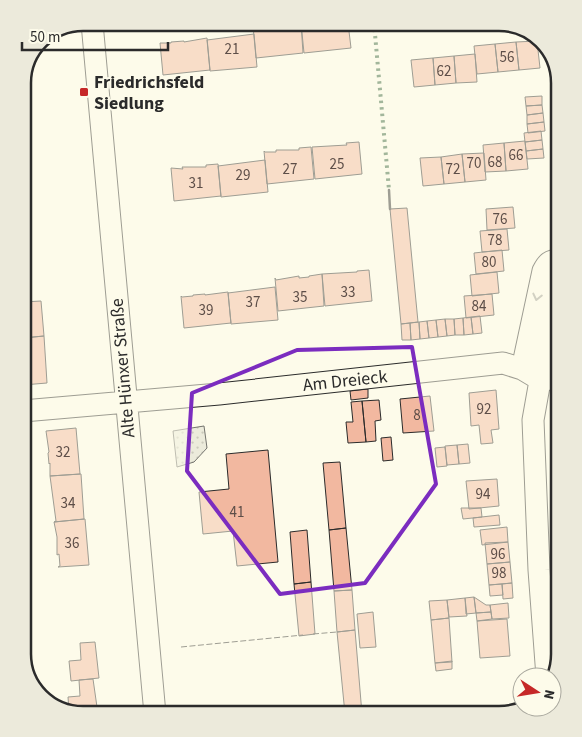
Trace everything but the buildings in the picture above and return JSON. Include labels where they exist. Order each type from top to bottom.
[{"type":"street","name":"Alte Hünxer Straße","points":[[93,31],[154,706]]},
{"type":"street","points":[[522,369],[543,271],[551,261]]},
{"type":"street","name":"Am Dreieck","points":[[31,410],[126,404],[503,363],[522,369],[530,376],[550,379]]},
{"type":"street","points":[[545,667],[538,570],[533,420],[550,379]]},
{"type":"highlighted area","points":[[412,347],[436,484],[365,583],[280,594],[187,471],[192,393],[297,350]]},
{"type":"shaded area","points":[[204,426],[207,448],[194,462],[177,467],[173,431]]},
{"type":"hedge","points":[[375,31],[389,190]]},
{"type":"fence","points":[[313,634],[337,632]]},
{"type":"fence","points":[[181,647],[303,635]]},
{"type":"wall","points":[[389,190],[390,209]]},
{"type":"place","name":"Friedrichsfeld Siedlung","points":[[84,92]]}]
